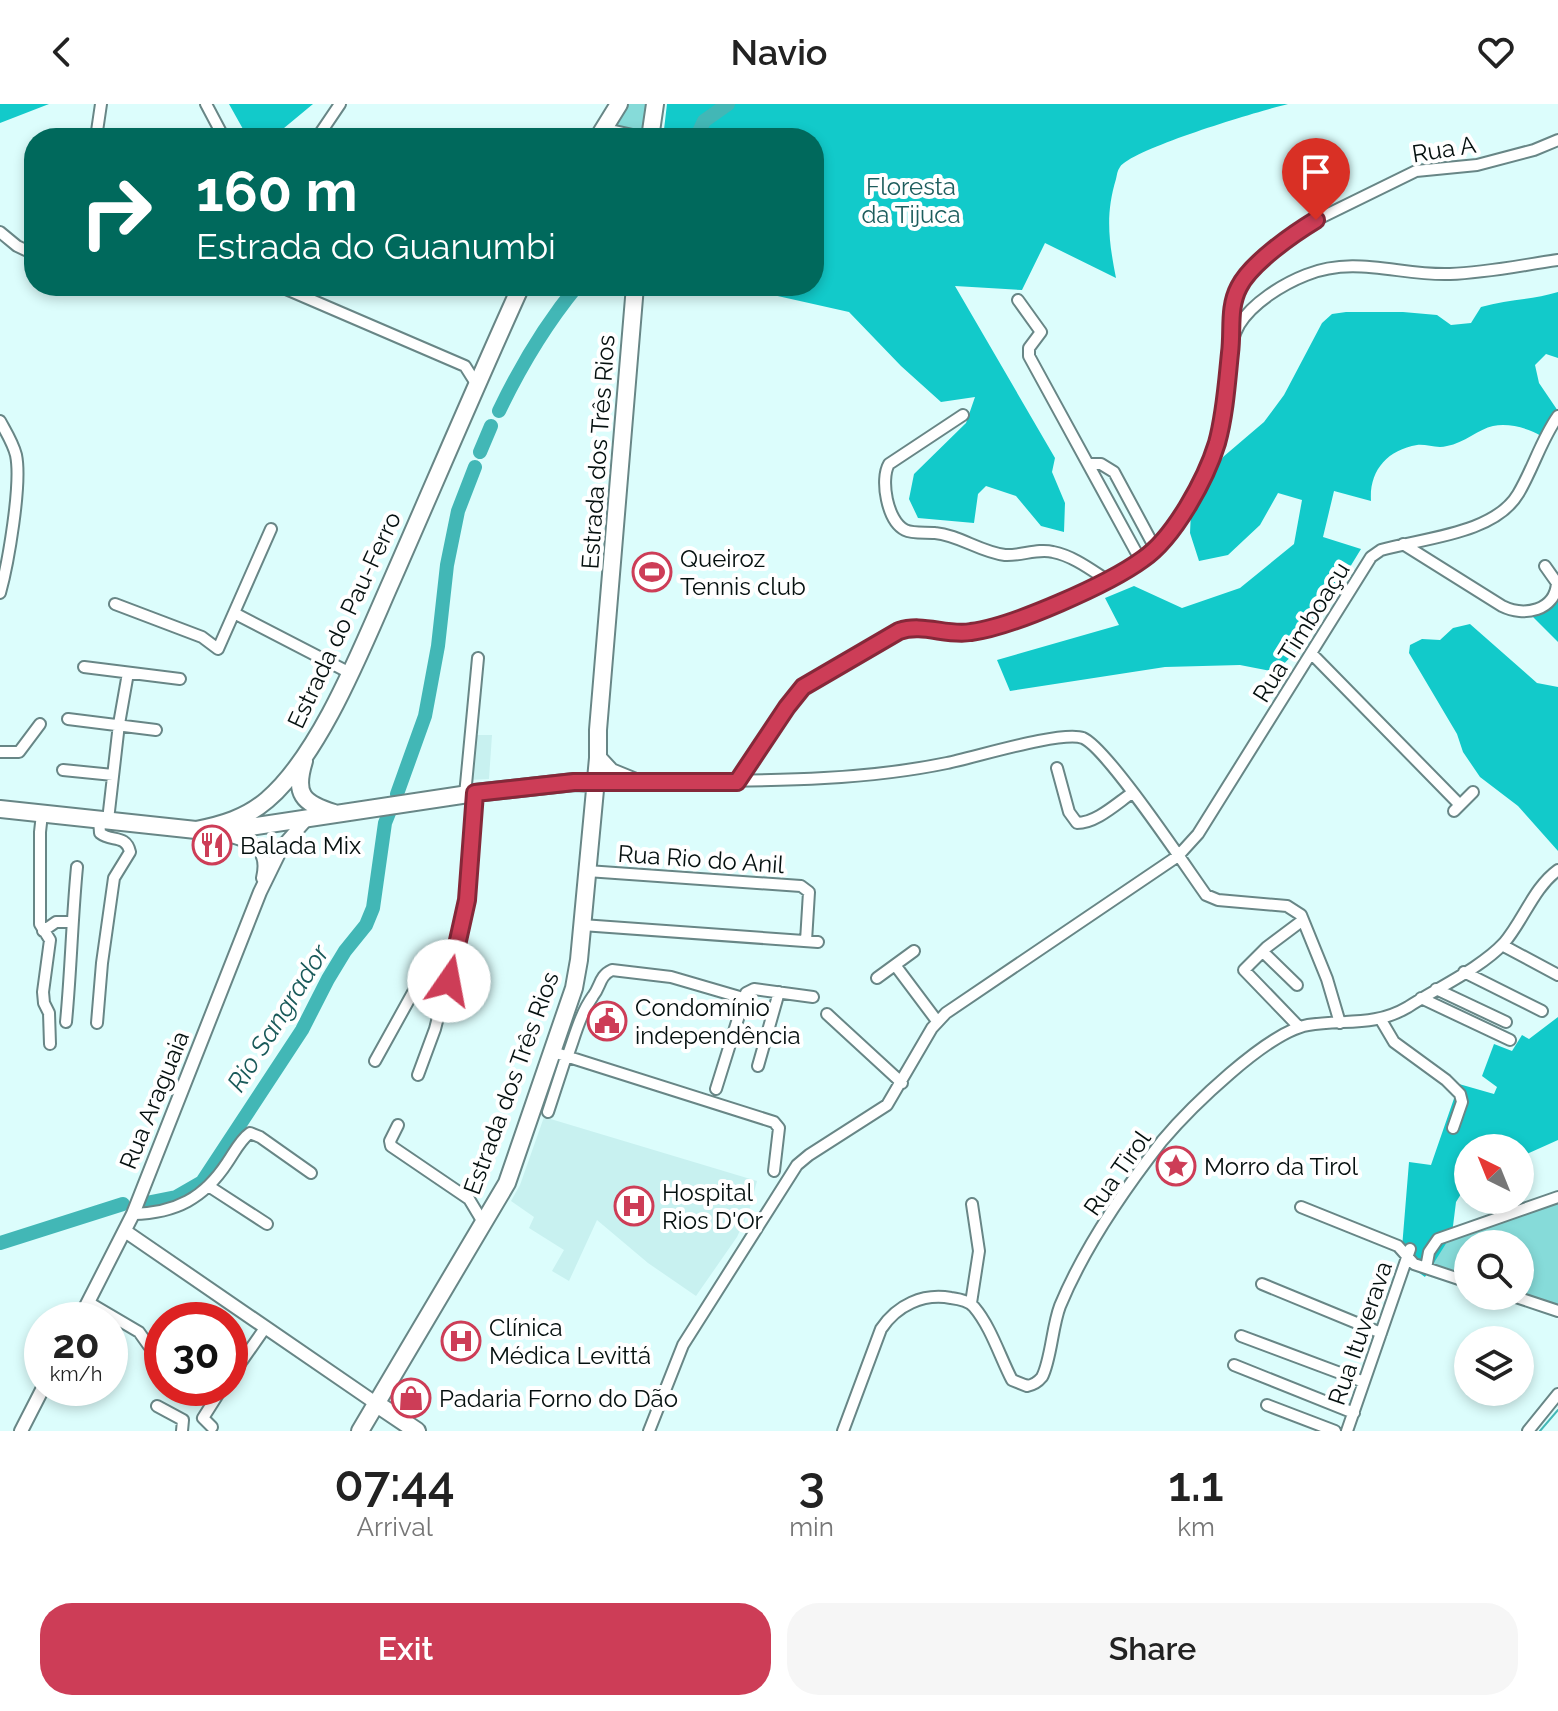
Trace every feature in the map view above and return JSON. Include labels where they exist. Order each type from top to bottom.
[{"type":"main road","points":[[604,128],[619,104]]},
{"type":"main road","points":[[651,128],[655,104]]},
{"type":"main road","name":"Estrada do Pau-Ferro","points":[[0,809],[196,830],[230,823],[258,807],[275,792],[305,756],[350,673],[517,296]]},
{"type":"main road","name":"Estrada dos Três Rios","points":[[362,1427],[497,1203],[563,1054],[582,925],[596,783],[634,296]]},
{"type":"main road","points":[[574,782],[591,768],[598,754],[611,772],[633,781]]},
{"type":"main road","points":[[305,756],[300,776],[301,794],[309,803],[334,813]]},
{"type":"main road","points":[[574,782],[586,795],[592,821]]},
{"type":"main road","points":[[196,830],[221,833],[470,794],[574,782],[596,783]]},
{"type":"main road","points":[[377,1404],[417,1431]]},
{"type":"street","points":[[97,128],[101,104]]},
{"type":"street","points":[[206,104],[219,128]]},
{"type":"street","points":[[324,128],[340,104]]},
{"type":"street","name":"Rua A","points":[[1231,348],[1231,315],[1241,282],[1306,226],[1416,171],[1477,165],[1534,150],[1558,140]]},
{"type":"street","points":[[0,232],[24,249]]},
{"type":"street","points":[[737,782],[803,687],[899,631],[914,627],[957,633],[991,628],[1107,580],[1156,550],[1199,484],[1217,443],[1231,348],[1239,326],[1262,301],[1307,275],[1349,266],[1450,274],[1558,260]]},
{"type":"street","points":[[302,296],[465,366],[477,385]]},
{"type":"street","points":[[1018,300],[1041,332],[1029,348],[1029,356],[1141,561]]},
{"type":"street","points":[[465,366],[488,360]]},
{"type":"street","points":[[963,415],[889,464],[885,471],[883,478],[890,508],[901,528],[907,532],[944,534],[1003,555],[1052,551],[1082,563],[1107,580]]},
{"type":"street","name":"Rua Timboaçu","points":[[937,1021],[1178,856],[1198,834],[1371,557],[1381,550],[1465,529],[1502,512],[1518,494],[1544,437],[1558,416]]},
{"type":"street","points":[[0,421],[12,442],[18,468],[0,593]]},
{"type":"street","points":[[1089,464],[1101,464],[1114,472],[1156,550]]},
{"type":"street","points":[[115,604],[202,637],[218,649],[271,529]]},
{"type":"street","points":[[1403,544],[1518,613],[1539,608],[1554,595],[1557,583],[1545,566]]},
{"type":"street","points":[[234,613],[350,673]]},
{"type":"street","points":[[1311,653],[1457,808],[1473,792]]},
{"type":"street","points":[[418,1075],[438,1017],[467,900],[478,658]]},
{"type":"street","points":[[84,667],[180,679]]},
{"type":"street","points":[[97,1023],[114,878],[130,852],[122,839],[100,833],[113,775],[128,673]]},
{"type":"street","points":[[68,719],[156,730]]},
{"type":"street","points":[[0,752],[19,752],[40,724]]},
{"type":"street","points":[[596,783],[737,782],[842,777],[914,769],[1079,736],[1091,742],[1132,793],[1206,895],[1287,906],[1301,915],[1327,979],[1340,1023]]},
{"type":"street","points":[[1057,768],[1069,812],[1077,823],[1085,823],[1132,793]]},
{"type":"street","points":[[63,770],[113,775]]},
{"type":"street","points":[[42,814],[40,924],[50,940],[43,992],[49,1013],[50,1044]]},
{"type":"street","name":"Rua Araguaia","points":[[88,1302],[133,1214],[260,892],[282,847],[305,821]]},
{"type":"street","name":"Rua Araguaia","points":[[221,833],[251,843],[262,852],[265,871],[260,892]]},
{"type":"street","points":[[66,1022],[77,867]]},
{"type":"street","name":"Rua Tirol","points":[[971,1303],[1012,1380],[1027,1386],[1038,1381],[1059,1309],[1072,1280],[1134,1178],[1170,1132],[1248,1060],[1299,1027],[1381,1020],[1464,972],[1502,945],[1558,870]]},
{"type":"street","name":"Rua Rio do Anil","points":[[587,871],[801,886],[809,892],[810,899],[806,941]]},
{"type":"street","points":[[1299,1027],[1244,970],[1303,920]]},
{"type":"street","points":[[43,931],[56,922],[71,922]]},
{"type":"street","points":[[582,925],[818,942]]},
{"type":"street","points":[[1502,945],[1558,975]]},
{"type":"street","points":[[375,1061],[416,987],[455,950]]},
{"type":"street","points":[[877,978],[914,951]]},
{"type":"street","points":[[1263,952],[1297,985]]},
{"type":"street","points":[[649,1431],[683,1345],[797,1165],[887,1105],[937,1021],[895,965]]},
{"type":"street","points":[[548,1112],[563,1054],[585,1006],[597,991],[602,977],[612,970],[671,977],[743,998]]},
{"type":"street","points":[[1464,972],[1542,1011]]},
{"type":"street","points":[[574,988],[597,991]]},
{"type":"street","points":[[716,1089],[746,993],[754,989],[813,997]]},
{"type":"street","points":[[1436,989],[1506,1022]]},
{"type":"street","points":[[758,1066],[779,992]]},
{"type":"street","points":[[1421,998],[1510,1040]]},
{"type":"street","points":[[827,1014],[902,1083]]},
{"type":"street","points":[[1381,1020],[1394,1042],[1460,1094],[1462,1102],[1453,1128]]},
{"type":"street","points":[[563,1054],[774,1122],[779,1128],[774,1171]]},
{"type":"street","points":[[398,1125],[390,1141],[391,1146],[469,1199],[484,1224]]},
{"type":"street","points":[[133,1214],[176,1207],[210,1187],[250,1133],[311,1173]]},
{"type":"street","points":[[210,1187],[267,1224]]},
{"type":"street","points":[[1426,1268],[1429,1252],[1438,1239],[1558,1197]]},
{"type":"street","points":[[469,1199],[497,1203]]},
{"type":"street","points":[[843,1431],[871,1351],[888,1317],[899,1308],[926,1297],[955,1298],[971,1303],[979,1251],[972,1204]]},
{"type":"street","points":[[1301,1207],[1398,1246],[1408,1252],[1414,1264],[1454,1277]]},
{"type":"street","points":[[125,1231],[377,1404]]},
{"type":"street","name":"Rua Ituverava","points":[[1347,1431],[1408,1252]]},
{"type":"street","points":[[1262,1284],[1381,1333]]},
{"type":"street","points":[[1534,1303],[1558,1311]]},
{"type":"street","points":[[128,1326],[144,1339]]},
{"type":"street","points":[[248,1352],[265,1328]]},
{"type":"street","points":[[1241,1336],[1364,1382]]},
{"type":"street","points":[[1234,1365],[1354,1413]]},
{"type":"street","points":[[351,1387],[362,1406],[362,1427]]},
{"type":"street","points":[[1528,1431],[1558,1394]]},
{"type":"street","points":[[1267,1405],[1335,1431]]},
{"type":"street","points":[[21,1431],[34,1406]]},
{"type":"street","points":[[157,1406],[183,1420],[182,1431]]},
{"type":"street","points":[[211,1406],[203,1418],[212,1427]]},
{"type":"shaded area","points":[[624,104],[646,104],[642,128],[614,127]]},
{"type":"shaded area","name":"Queiroz Tennis club","points":[[637,559],[670,562],[666,583],[634,582]]},
{"type":"shaded area","points":[[472,735],[492,735],[489,779],[468,780]]},
{"type":"shaded area","name":"Hospital Rios D'Or","points":[[544,1117],[757,1181],[749,1211],[737,1237],[696,1296],[648,1263],[597,1220],[569,1281],[552,1271],[564,1250],[529,1228],[534,1217],[511,1201],[520,1185]]},
{"type":"shaded area","points":[[1558,1201],[1558,1308],[1534,1300],[1534,1230],[1468,1230],[1518,1214],[1534,1214],[1534,1209]]},
{"type":"shaded area","points":[[1454,1234],[1454,1272],[1428,1261],[1440,1239]]},
{"type":"green space","points":[[0,104],[49,104],[0,123]]},
{"type":"green space","points":[[229,104],[313,104],[284,128],[242,128]]},
{"type":"green space","name":"Floresta da Tijuca","points":[[667,104],[1288,104],[1148,150],[1120,167],[1109,217],[1116,278],[1045,243],[1022,290],[955,286],[1055,458],[1052,472],[1065,503],[1064,532],[1041,526],[1016,496],[986,486],[978,494],[974,523],[918,518],[909,499],[914,474],[966,423],[975,397],[941,402],[849,312],[778,296],[824,296],[824,128],[664,128]]},
{"type":"green space","points":[[1558,292],[1558,358],[1546,354],[1535,365],[1539,383],[1558,411],[1541,436],[1518,427],[1499,425],[1447,446],[1417,445],[1397,452],[1382,464],[1373,480],[1371,501],[1334,491],[1323,537],[1361,549],[1303,644],[1276,672],[1240,665],[1165,667],[1010,691],[997,660],[1119,625],[1105,598],[1134,586],[1182,608],[1240,588],[1294,544],[1302,500],[1278,493],[1260,525],[1228,555],[1199,561],[1190,533],[1191,511],[1223,457],[1264,422],[1284,395],[1322,323],[1332,314],[1403,312],[1437,315],[1451,325],[1471,323],[1481,307]]},
{"type":"green space","points":[[1558,595],[1558,642],[1533,617]]},
{"type":"green space","points":[[1470,624],[1537,683],[1558,687],[1558,851],[1518,806],[1480,777],[1409,653],[1410,645],[1422,639],[1440,640],[1453,628]]},
{"type":"green space","points":[[1558,1017],[1558,1140],[1534,1151],[1534,1134],[1454,1134],[1452,1234],[1425,1277],[1401,1260],[1409,1162],[1431,1165],[1459,1084],[1494,1094],[1497,1087],[1482,1076],[1494,1044],[1512,1051],[1522,1035],[1529,1039]]},
{"type":"waterway","name":"Rio Sangrador","points":[[701,128],[704,121],[728,104]]},
{"type":"waterway","name":"Rio Sangrador","points":[[499,411],[534,346],[569,296]]},
{"type":"waterway","name":"Rio Sangrador","points":[[480,452],[491,426]]},
{"type":"waterway","name":"Rio Sangrador","points":[[397,794],[425,716],[438,646],[447,565],[458,511],[475,467]]},
{"type":"waterway","name":"Rio Sangrador","points":[[146,1203],[176,1197],[202,1182],[302,1030],[328,979],[366,925],[373,908],[389,813]]},
{"type":"waterway","name":"Rio Sangrador","points":[[0,1243],[123,1204]]},
{"type":"waterway","points":[[1540,1431],[1558,1410]]},
{"type":"place","name":"Queiroz Tennis club","points":[[652,572]]},
{"type":"place","name":"Balada Mix","points":[[212,845]]},
{"type":"place","name":"Condomínio independência","points":[[607,1021]]},
{"type":"place","name":"Morro da Tirol","points":[[1176,1166]]},
{"type":"place","name":"Hospital Rios D'Or","points":[[634,1206]]},
{"type":"place","name":"Clínica Médica Levittá","points":[[461,1341]]},
{"type":"place","name":"Padaria Forno do Dão","points":[[411,1398]]},
{"type":"route","points":[[449,981],[467,900],[475,793],[574,782],[737,782],[803,687],[899,631],[914,627],[957,633],[991,628],[1107,580],[1156,550],[1199,484],[1217,443],[1231,348],[1233,300],[1241,282],[1273,252],[1316,220]]}]
